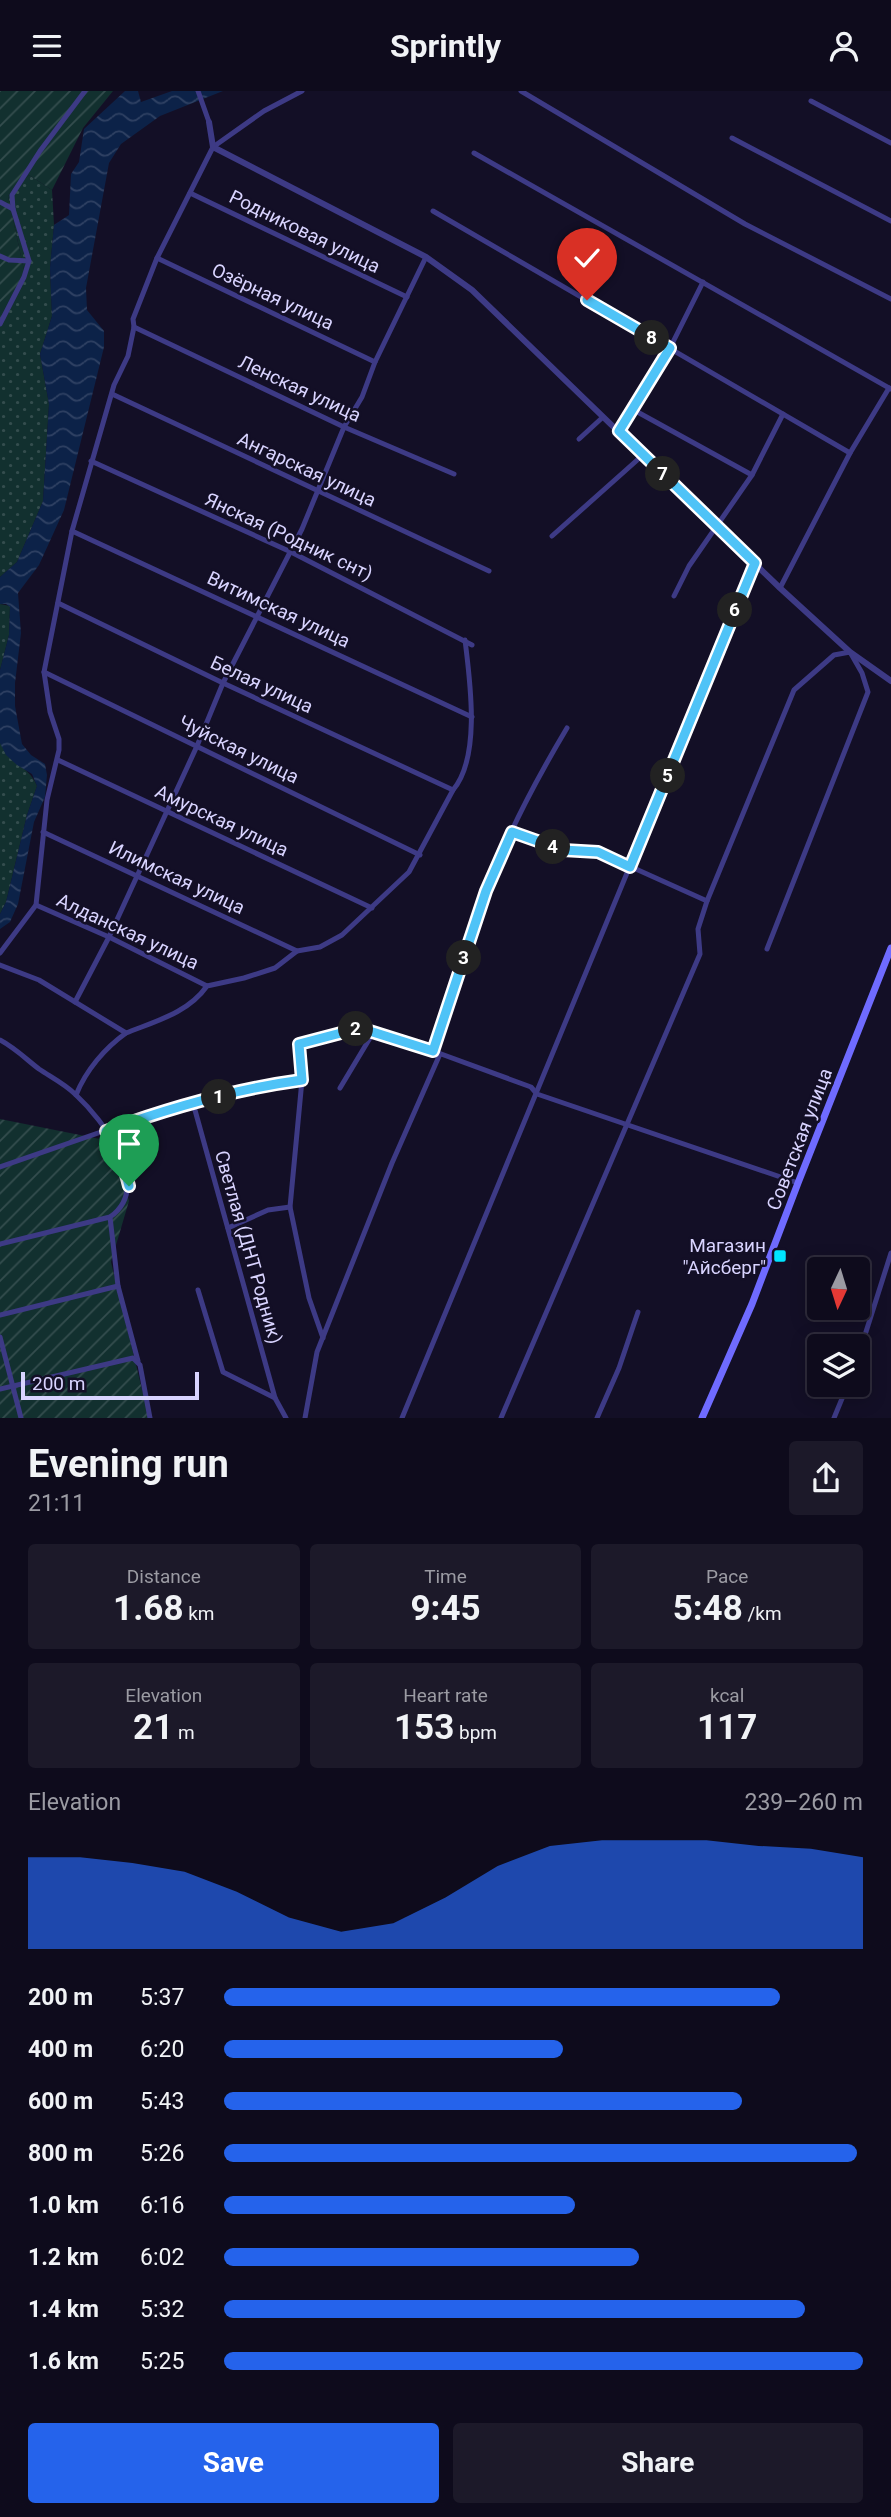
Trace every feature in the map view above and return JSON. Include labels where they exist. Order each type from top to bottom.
[{"type":"main road","name":"Советская улица","points":[[702,1418],[752,1304],[891,948]]},
{"type":"street","points":[[1,320],[24,277],[29,261],[13,209],[12,195],[40,151],[85,91]]},
{"type":"street","points":[[198,91],[209,122],[213,147]]},
{"type":"street","points":[[0,953],[36,905],[47,800],[58,759],[59,739],[50,712],[44,672],[72,531],[90,461],[112,394],[128,356],[134,319],[157,258],[213,147],[264,111],[302,91]]},
{"type":"street","points":[[521,91],[745,224],[891,299]]},
{"type":"street","points":[[811,101],[891,143]]},
{"type":"street","points":[[732,138],[891,221]]},
{"type":"street","points":[[213,147],[426,257],[471,290],[780,588],[850,652],[891,681]]},
{"type":"street","points":[[474,152],[890,388],[850,453],[780,588]]},
{"type":"street","name":"Родниковая улица","points":[[190,193],[407,297]]},
{"type":"street","points":[[0,202],[13,209]]},
{"type":"street","points":[[433,211],[850,453]]},
{"type":"street","points":[[0,256],[9,260],[29,261]]},
{"type":"street","points":[[75,1002],[109,937],[223,684],[291,552],[344,427],[362,397],[374,362],[426,257]]},
{"type":"street","name":"Озёрная улица","points":[[157,258],[374,362]]},
{"type":"street","points":[[619,431],[670,348],[703,282]]},
{"type":"street","name":"Ленская улица","points":[[134,327],[344,427],[454,474]]},
{"type":"street","name":"Ангарская улица","points":[[112,394],[489,571]]},
{"type":"street","points":[[632,409],[752,475]]},
{"type":"street","points":[[674,596],[689,566],[752,475],[783,414]]},
{"type":"street","points":[[579,439],[603,417]]},
{"type":"street","points":[[552,536],[643,454]]},
{"type":"street","name":"Янская (Родник снт)","points":[[90,461],[291,552],[472,645]]},
{"type":"street","name":"Витимская улица","points":[[72,531],[472,717]]},
{"type":"street","points":[[402,1418],[755,563]]},
{"type":"street","name":"Белая улица","points":[[58,603],[223,684],[453,790]]},
{"type":"street","points":[[76,1095],[80,1085],[109,1045],[126,1033],[180,1011],[200,996],[207,986],[275,968],[298,951],[320,947],[331,941],[372,908],[409,872],[453,790],[463,779],[473,702],[465,640]]},
{"type":"street","points":[[501,1418],[700,954],[698,929],[707,901],[794,690],[834,655],[850,652]]},
{"type":"street","points":[[767,949],[868,692],[862,673],[850,652]]},
{"type":"street","name":"Чуйская улица","points":[[44,672],[419,855]]},
{"type":"street","points":[[433,1051],[486,891],[541,771],[566,728]]},
{"type":"street","name":"Амурская улица","points":[[58,759],[372,908]]},
{"type":"street","name":"Илимская улица","points":[[43,832],[298,951]]},
{"type":"street","points":[[512,832],[563,850],[598,852],[707,901]]},
{"type":"street","name":"Алданская улица","points":[[36,905],[109,937],[207,986]]},
{"type":"street","points":[[0,965],[39,980],[126,1033]]},
{"type":"street","points":[[323,1338],[309,1298],[290,1207],[302,1080],[299,1044],[360,1028],[433,1051],[531,1087],[537,1094],[625,1125],[798,1182]]},
{"type":"street","points":[[340,1088],[373,1033]]},
{"type":"street","points":[[0,1040],[76,1095],[113,1139],[129,1186],[120,1210],[110,1217],[0,1244]]},
{"type":"street","points":[[305,1418],[317,1352],[392,1163],[440,1054]]},
{"type":"street","points":[[0,1167],[159,1112],[270,1084],[302,1080]]},
{"type":"street","name":"Светлая (ДНТ Родник)","points":[[193,1103],[275,1398],[286,1418]]},
{"type":"street","points":[[228,1228],[268,1210],[290,1207]]},
{"type":"street","points":[[110,1217],[118,1286],[150,1418]]},
{"type":"street","points":[[865,1334],[891,1253]]},
{"type":"street","points":[[0,1315],[118,1286]]},
{"type":"street","points":[[198,1290],[223,1372],[275,1398]]},
{"type":"street","points":[[597,1418],[619,1368],[638,1312]]},
{"type":"street","points":[[0,1337],[21,1418]]},
{"type":"street","points":[[0,1389],[128,1357],[138,1360]]},
{"type":"street","points":[[834,1418],[843,1397]]},
{"type":"green space","points":[[0,91],[113,91],[83,128],[52,190],[29,175],[8,196],[25,275],[0,321]]},
{"type":"green space","points":[[29,175],[52,190],[54,225],[50,268],[52,316],[40,354],[49,404],[43,501],[17,562],[0,577],[0,321],[25,275],[8,196]]},
{"type":"green space","points":[[0,604],[10,606],[9,635],[0,670]]},
{"type":"green space","points":[[0,742],[9,756],[34,779],[37,786],[27,815],[6,902],[0,914]]},
{"type":"green space","points":[[0,1119],[115,1142],[129,1201],[111,1262],[149,1418],[0,1418]]},
{"type":"water","points":[[125,91],[138,91],[141,102],[172,91],[223,91],[160,116],[121,144],[109,163],[86,288],[87,310],[104,331],[104,347],[64,510],[39,565],[18,593],[21,633],[15,706],[22,744],[31,755],[45,764],[47,775],[45,797],[34,822],[18,904],[10,922],[0,929],[0,914],[6,902],[27,815],[37,786],[32,774],[6,755],[0,743],[0,670],[9,635],[10,607],[0,604],[0,577],[17,562],[43,501],[49,404],[40,354],[52,316],[50,268],[54,225],[69,215],[71,174],[79,162],[84,129]]},
{"type":"place","name":"Магазин \"Айсберг\"","points":[[780,1256]]},
{"type":"route","points":[[129,1186],[113,1139],[106,1131],[159,1112],[237,1091],[302,1080],[299,1044],[360,1028],[433,1051],[486,891],[512,832],[563,850],[598,852],[630,867],[755,563],[619,431],[670,348],[587,300]]}]
